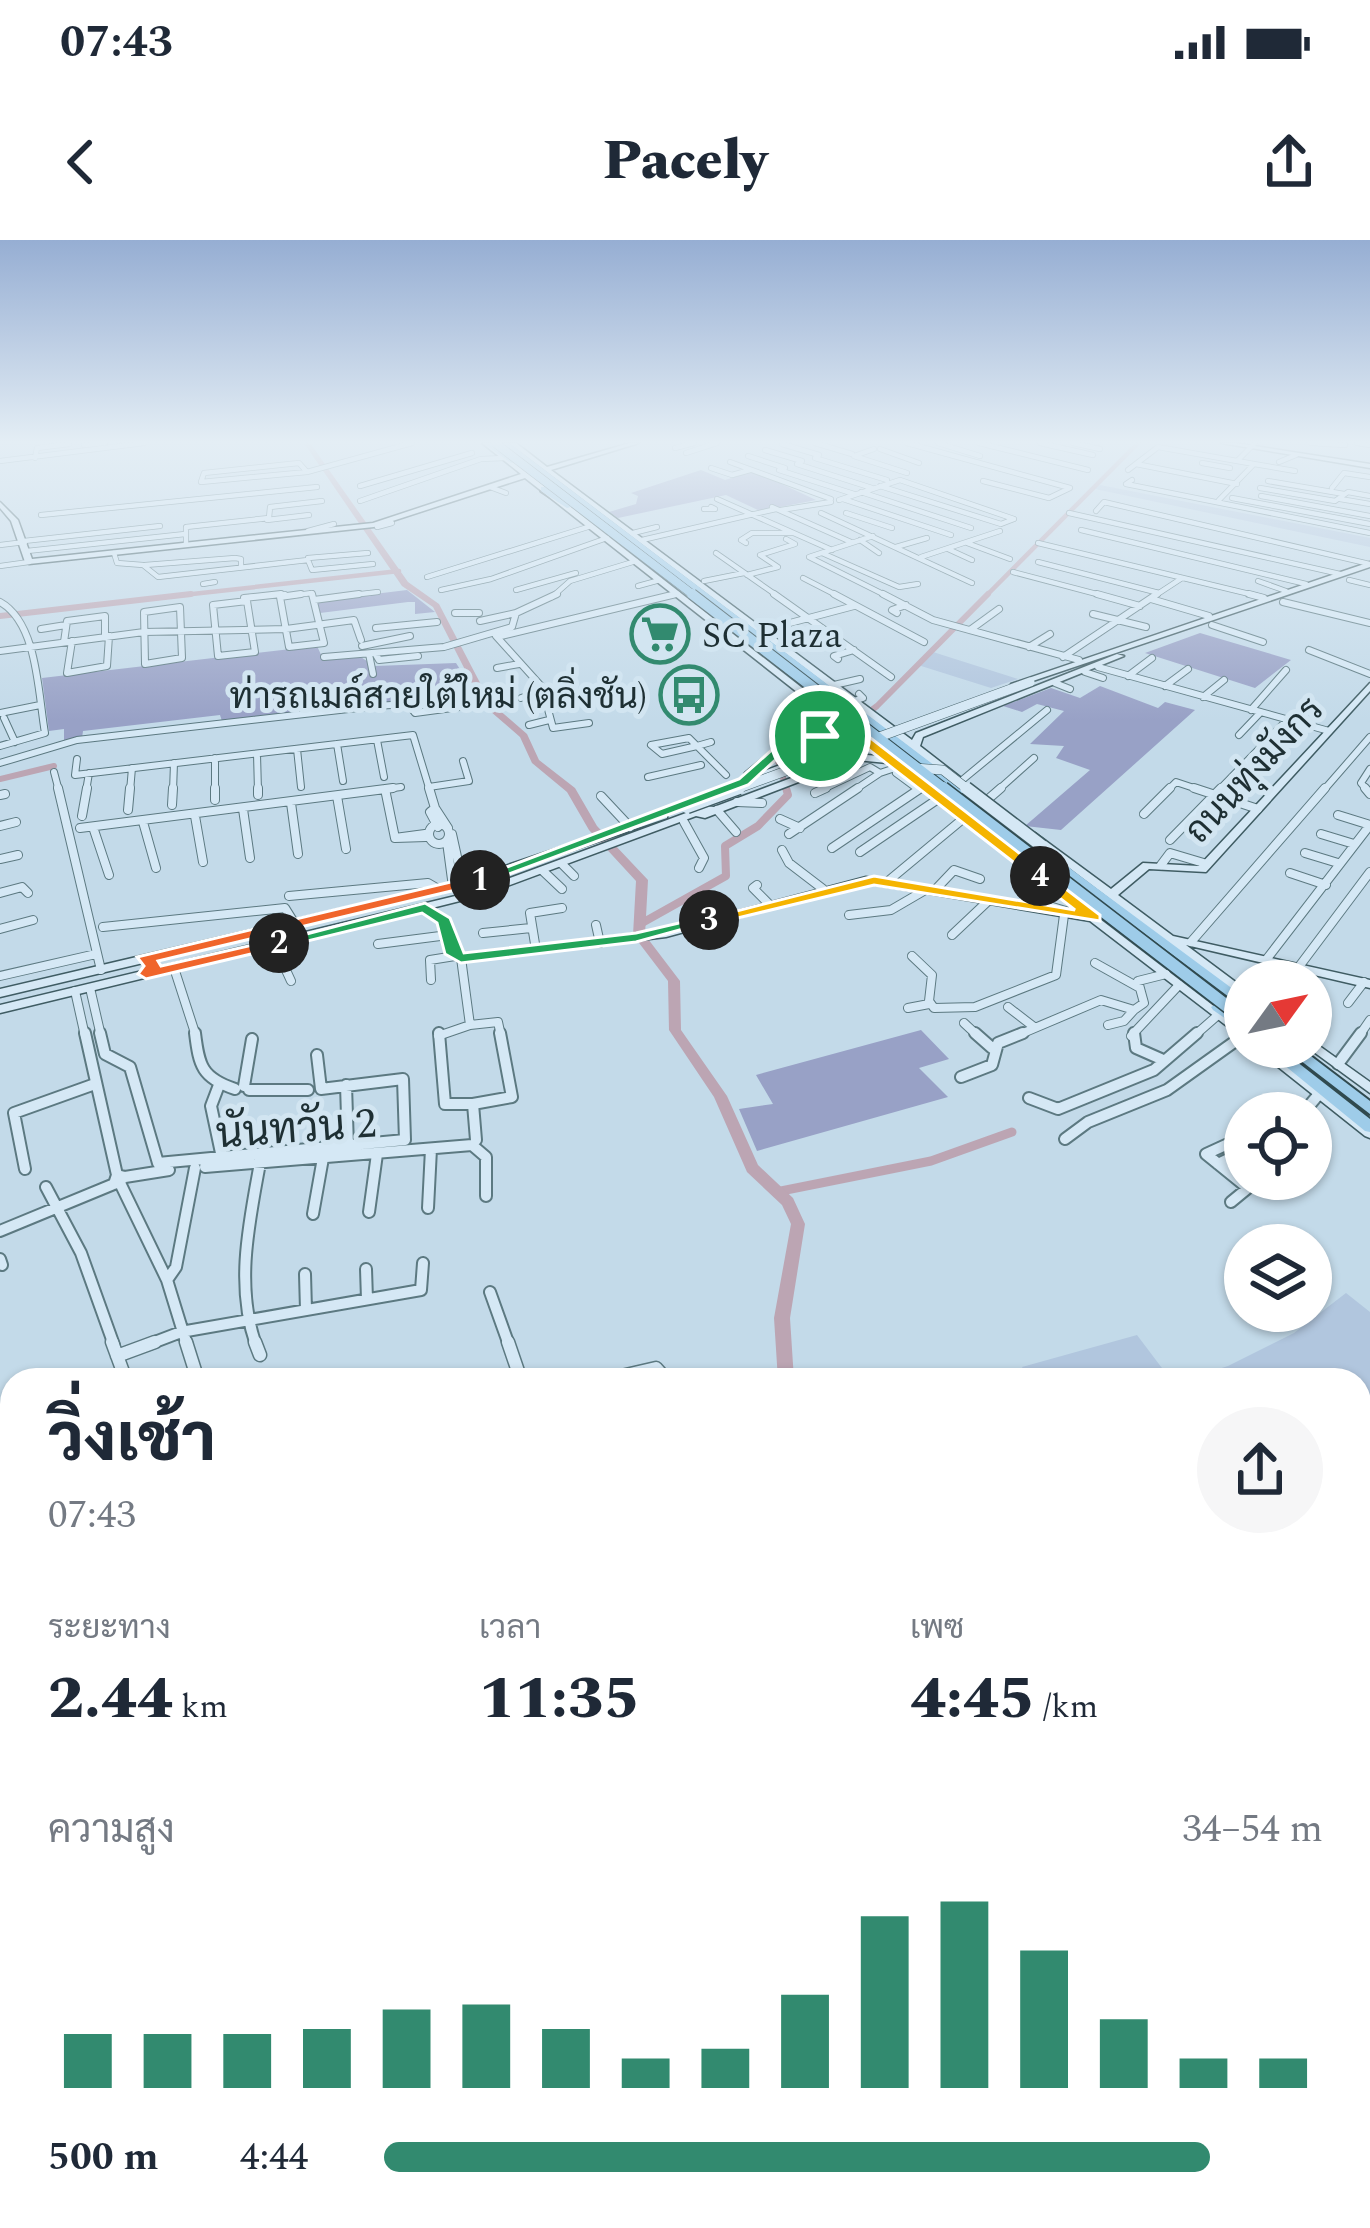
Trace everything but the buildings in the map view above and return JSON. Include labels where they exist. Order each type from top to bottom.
[{"type":"main road","points":[[18,536],[26,550],[114,555],[175,536]]},
{"type":"main road","points":[[203,536],[234,536]]},
{"type":"main road","points":[[604,536],[861,721],[1224,1006]]},
{"type":"main road","points":[[606,536],[779,658]]},
{"type":"main road","points":[[614,536],[779,658],[1224,1007]]},
{"type":"main road","points":[[616,536],[1224,1006]]},
{"type":"main road","points":[[631,536],[740,618],[779,658]]},
{"type":"main road","points":[[638,537],[855,695],[861,721],[895,767],[1224,1017]]},
{"type":"main road","points":[[744,782],[767,757],[861,721],[913,720],[1108,651],[1356,578],[1370,564]]},
{"type":"main road","points":[[633,830],[686,807],[1120,656],[1264,598],[1284,596],[1306,584],[1356,578]]},
{"type":"main road","points":[[633,830],[684,822],[1108,651]]},
{"type":"main road","points":[[915,747],[916,737],[930,730],[1003,708],[1084,672],[1101,672],[1120,656]]},
{"type":"main road","name":"ถนนทุ่งมังกร","points":[[1111,895],[1144,867],[1161,865],[1192,873],[1207,864],[1370,686]]},
{"type":"main road","points":[[913,720],[908,729],[930,730]]},
{"type":"main road","points":[[861,721],[915,747],[1168,938],[1265,960]]},
{"type":"main road","points":[[0,993],[80,985],[100,970],[274,944],[425,908],[562,864],[589,848],[792,763],[837,748],[852,753],[846,760]]},
{"type":"main road","points":[[633,830],[737,802],[846,760],[870,756],[895,767]]},
{"type":"main road","points":[[1089,914],[914,776],[914,768],[943,770],[1111,895]]},
{"type":"main road","points":[[176,962],[296,924],[452,887],[497,868],[589,848]]},
{"type":"main road","points":[[425,908],[444,922],[458,957],[690,929],[823,889],[887,882],[987,902],[1089,914]]},
{"type":"main road","points":[[1194,947],[1224,975]]},
{"type":"main road","points":[[0,1010],[144,967]]},
{"type":"main road","points":[[1332,975],[1367,983]]},
{"type":"main road","points":[[1332,1060],[1370,1088]]},
{"type":"main road","points":[[1285,1068],[1315,1092]]},
{"type":"main road","points":[[1299,1068],[1370,1118]]},
{"type":"main road","points":[[1306,1068],[1370,1118]]},
{"type":"main road","points":[[1314,1068],[1370,1118]]},
{"type":"main road","points":[[1321,1068],[1370,1118]]},
{"type":"main road","points":[[1332,1100],[1370,1118]]},
{"type":"street","points":[[0,566],[10,565],[26,550],[105,536]]},
{"type":"street","points":[[26,550],[152,536]]},
{"type":"street","points":[[427,577],[572,536]]},
{"type":"street","points":[[578,536],[439,586],[491,579],[607,538]]},
{"type":"street","points":[[638,537],[643,536]]},
{"type":"street","points":[[745,536],[746,543]]},
{"type":"street","points":[[800,536],[832,550]]},
{"type":"street","points":[[839,536],[879,553]]},
{"type":"street","points":[[872,536],[972,583]]},
{"type":"street","points":[[881,536],[808,557],[947,624],[1079,661]]},
{"type":"street","points":[[920,557],[988,536]]},
{"type":"street","points":[[1105,536],[1306,584]]},
{"type":"street","points":[[1158,536],[1356,578]]},
{"type":"street","points":[[1159,536],[1232,546],[1356,578]]},
{"type":"street","points":[[1235,536],[1370,564]]},
{"type":"street","points":[[896,547],[927,538]]},
{"type":"street","points":[[770,570],[778,566],[760,555],[795,544],[786,539]]},
{"type":"street","points":[[562,542],[578,559]]},
{"type":"street","points":[[967,543],[1010,559]]},
{"type":"street","points":[[1038,543],[1264,598]]},
{"type":"street","points":[[0,545],[44,554]]},
{"type":"street","points":[[1083,580],[1116,548]]},
{"type":"street","points":[[949,549],[972,559],[949,570]]},
{"type":"street","points":[[143,565],[164,576],[276,566],[353,550]]},
{"type":"street","points":[[729,565],[732,550]]},
{"type":"street","points":[[1056,559],[1068,550]]},
{"type":"street","points":[[295,556],[368,553]]},
{"type":"street","points":[[821,553],[899,587],[918,584]]},
{"type":"street","points":[[1284,560],[1291,554]]},
{"type":"street","points":[[102,559],[114,555],[117,563],[143,565],[235,558],[242,560],[241,567]]},
{"type":"street","points":[[217,602],[313,590],[308,557]]},
{"type":"street","points":[[516,590],[633,559]]},
{"type":"street","points":[[455,613],[516,613],[555,596],[570,581],[633,559]]},
{"type":"street","points":[[1038,562],[1092,571],[1159,593]]},
{"type":"street","points":[[313,577],[373,564]]},
{"type":"street","points":[[258,565],[261,582]]},
{"type":"street","points":[[729,565],[892,677]]},
{"type":"street","points":[[704,581],[729,565],[789,573]]},
{"type":"street","points":[[1130,576],[1137,565]]},
{"type":"street","points":[[1154,571],[1162,565]]},
{"type":"street","points":[[203,584],[215,584],[211,571]]},
{"type":"street","points":[[1013,572],[1140,606]]},
{"type":"street","points":[[177,574],[184,583]]},
{"type":"street","points":[[164,576],[164,590]]},
{"type":"street","points":[[803,578],[924,643]]},
{"type":"street","points":[[1063,657],[1182,578]]},
{"type":"street","points":[[638,586],[660,580]]},
{"type":"street","points":[[1258,581],[1315,610],[1370,623]]},
{"type":"street","points":[[1205,595],[1216,586]]},
{"type":"street","points":[[314,600],[378,592]]},
{"type":"street","points":[[309,593],[319,625],[323,644],[293,649],[287,645],[280,597],[309,593]]},
{"type":"street","points":[[324,657],[367,655],[379,660],[422,653],[434,645],[679,594]]},
{"type":"street","points":[[768,596],[789,605]]},
{"type":"street","points":[[1151,598],[1263,642]]},
{"type":"street","points":[[897,613],[892,610],[898,599]]},
{"type":"street","points":[[247,601],[251,630],[255,652],[220,657],[213,605],[247,601]]},
{"type":"street","points":[[0,602],[30,647],[44,734],[0,746]]},
{"type":"street","points":[[765,627],[854,606]]},
{"type":"street","points":[[181,609],[181,630],[182,658],[148,664],[144,612],[181,609]]},
{"type":"street","points":[[966,629],[999,609]]},
{"type":"street","points":[[1303,618],[1315,610]]},
{"type":"street","points":[[494,635],[512,627],[516,613]]},
{"type":"street","points":[[605,613],[614,619]]},
{"type":"street","points":[[1093,614],[1146,626]]},
{"type":"street","points":[[105,616],[107,636],[107,666],[67,673],[66,626],[70,619],[105,616]]},
{"type":"street","points":[[372,616],[380,639]]},
{"type":"street","points":[[0,651],[144,632],[357,621],[361,640]]},
{"type":"street","points":[[376,628],[436,622]]},
{"type":"street","points":[[876,626],[889,624]]},
{"type":"street","points":[[41,629],[66,626]]},
{"type":"street","points":[[460,630],[483,649]]},
{"type":"street","points":[[817,636],[826,631]]},
{"type":"street","points":[[1029,647],[1051,634]]},
{"type":"street","points":[[494,635],[543,691],[555,729],[589,723]]},
{"type":"street","points":[[373,674],[362,643],[410,636]]},
{"type":"street","points":[[838,658],[834,656],[854,650]]},
{"type":"street","points":[[1309,650],[1333,666],[1370,674]]},
{"type":"street","points":[[1128,676],[1152,658]]},
{"type":"street","points":[[853,662],[866,659]]},
{"type":"street","points":[[497,668],[522,666]]},
{"type":"street","points":[[512,672],[522,666]]},
{"type":"street","points":[[1165,686],[1187,669]]},
{"type":"street","points":[[1239,735],[1259,715],[1286,670]]},
{"type":"street","points":[[1101,672],[1259,715],[1277,706]]},
{"type":"street","points":[[838,684],[860,679]]},
{"type":"street","points":[[1203,697],[1223,680]]},
{"type":"street","points":[[1055,683],[1070,689]]},
{"type":"street","points":[[521,698],[543,691]]},
{"type":"street","points":[[0,763],[77,740],[376,706],[408,704],[416,713],[475,705]]},
{"type":"street","points":[[15,742],[2,716],[40,705]]},
{"type":"street","points":[[961,782],[1047,710]]},
{"type":"street","points":[[1239,713],[1328,731]]},
{"type":"street","points":[[529,724],[549,720]]},
{"type":"street","points":[[1170,840],[1218,796],[1287,720]]},
{"type":"street","points":[[360,726],[362,741]]},
{"type":"street","points":[[321,732],[324,746]]},
{"type":"street","points":[[281,735],[283,751]]},
{"type":"street","points":[[77,758],[75,775],[416,736],[434,808],[446,832],[452,887],[428,883],[290,896]]},
{"type":"street","points":[[711,742],[699,745],[659,754],[650,745],[684,737],[699,745],[727,775]]},
{"type":"street","points":[[1194,947],[1370,737]]},
{"type":"street","points":[[377,740],[384,777]]},
{"type":"street","points":[[202,743],[202,760]]},
{"type":"street","points":[[242,743],[244,755]]},
{"type":"street","points":[[337,744],[343,782]]},
{"type":"street","points":[[160,765],[161,748]]},
{"type":"street","points":[[648,777],[705,769],[686,748]]},
{"type":"street","points":[[297,749],[301,787]]},
{"type":"street","points":[[117,770],[120,753]]},
{"type":"street","points":[[257,754],[258,795]]},
{"type":"street","points":[[214,800],[215,758]]},
{"type":"street","points":[[986,800],[1034,758]]},
{"type":"street","points":[[429,787],[469,781],[463,761]]},
{"type":"street","points":[[172,805],[174,763]]},
{"type":"street","points":[[815,793],[869,767],[880,773]]},
{"type":"street","points":[[789,834],[895,767]]},
{"type":"street","points":[[128,810],[132,768]]},
{"type":"street","points":[[1370,769],[1361,783],[1370,796]]},
{"type":"street","points":[[54,772],[100,970]]},
{"type":"street","points":[[82,816],[89,773]]},
{"type":"street","points":[[1144,814],[1176,782],[1258,809]]},
{"type":"street","points":[[80,829],[400,787]]},
{"type":"street","points":[[832,848],[921,788]]},
{"type":"street","points":[[385,789],[395,838],[446,832]]},
{"type":"street","points":[[337,796],[346,849]]},
{"type":"street","points":[[601,796],[633,830]]},
{"type":"street","points":[[1353,796],[1370,796]]},
{"type":"street","points":[[860,852],[938,799]]},
{"type":"street","points":[[291,802],[298,854]]},
{"type":"street","points":[[737,802],[762,803]]},
{"type":"street","points":[[243,809],[250,858]]},
{"type":"street","points":[[713,809],[736,832]]},
{"type":"street","points":[[195,815],[203,862]]},
{"type":"street","points":[[1265,960],[1370,825],[1337,815]]},
{"type":"street","points":[[780,818],[800,828]]},
{"type":"street","points":[[887,882],[892,873],[964,818]]},
{"type":"street","points":[[143,822],[156,868]]},
{"type":"street","points":[[684,822],[704,858],[699,868]]},
{"type":"street","points":[[0,826],[16,823]]},
{"type":"street","points":[[93,827],[109,874]]},
{"type":"street","points":[[426,836],[446,832]]},
{"type":"street","points":[[1322,834],[1354,844]]},
{"type":"street","points":[[782,850],[789,863],[823,889]]},
{"type":"street","points":[[1305,853],[1338,863]]},
{"type":"street","points":[[0,859],[18,855]]},
{"type":"street","points":[[562,864],[574,876]]},
{"type":"street","points":[[849,915],[891,910],[931,890],[954,869],[980,879]]},
{"type":"street","points":[[543,871],[562,889]]},
{"type":"street","points":[[1304,960],[1370,872]]},
{"type":"street","points":[[1290,873],[1326,885]]},
{"type":"street","points":[[1036,874],[1022,884],[1028,902],[1089,914]]},
{"type":"street","points":[[757,885],[753,888],[768,903]]},
{"type":"street","points":[[0,892],[24,887],[28,893]]},
{"type":"street","points":[[952,935],[987,902]]},
{"type":"street","points":[[701,904],[718,917]]},
{"type":"street","points":[[104,928],[285,908],[296,924]]},
{"type":"street","points":[[536,950],[530,913],[562,908]]},
{"type":"street","points":[[908,1008],[929,1004],[943,1010],[975,1007],[1056,975],[1062,962],[1057,927],[1064,914]]},
{"type":"street","points":[[0,929],[33,920]]},
{"type":"street","points":[[596,925],[600,943]]},
{"type":"street","points":[[483,933],[530,928]]},
{"type":"street","points":[[378,944],[448,935]]},
{"type":"street","points":[[274,944],[291,981]]},
{"type":"street","points":[[0,976],[96,954]]},
{"type":"street","points":[[912,956],[932,975],[929,1004]]},
{"type":"street","points":[[431,980],[430,960],[458,957],[470,1025]]},
{"type":"street","points":[[64,958],[80,985],[107,1058],[130,1067],[155,1161],[398,1143],[406,1137],[403,1079],[319,1087],[317,1055]]},
{"type":"street","points":[[176,962],[195,1030],[199,1066],[219,1085],[308,1090]]},
{"type":"street","points":[[1095,963],[1141,982],[1166,974]]},
{"type":"street","points":[[1108,1025],[1124,1021],[1144,1003],[1141,982],[1128,965]]},
{"type":"street","points":[[1348,1003],[1367,983]]},
{"type":"street","points":[[80,985],[95,1084],[119,1180],[167,1280],[194,1368]]},
{"type":"street","points":[[1162,1059],[1136,1048],[1130,1036],[1179,985]]},
{"type":"street","points":[[992,1048],[1102,1000],[1134,1010]]},
{"type":"street","points":[[1008,1007],[1034,1028]]},
{"type":"street","points":[[1029,1098],[1058,1109],[1154,1070],[1218,1015]]},
{"type":"street","points":[[1338,1064],[1370,1020]]},
{"type":"street","points":[[498,1022],[512,1097],[473,1104],[445,1106],[437,1035],[498,1022]]},
{"type":"street","points":[[961,1077],[992,1065],[992,1048],[964,1023]]},
{"type":"street","points":[[243,1088],[252,1039]]},
{"type":"street","points":[[1065,1139],[1106,1112],[1169,1089],[1224,1043]]},
{"type":"street","points":[[25,1169],[14,1113],[95,1084]]},
{"type":"street","points":[[219,1085],[211,1106],[221,1153]]},
{"type":"street","points":[[346,1085],[348,1147]]},
{"type":"street","points":[[473,1104],[474,1142],[486,1157],[486,1196]]},
{"type":"street","name":"นันทวัน 2","points":[[0,1231],[119,1180],[195,1168],[474,1142]]},
{"type":"street","points":[[1192,1161],[1224,1145]]},
{"type":"street","points":[[428,1208],[431,1149]]},
{"type":"street","points":[[369,1212],[376,1154]]},
{"type":"street","points":[[1206,1154],[1248,1188],[1232,1202]]},
{"type":"street","points":[[314,1214],[323,1157]]},
{"type":"street","points":[[1218,1165],[1224,1162]]},
{"type":"street","points":[[260,1163],[248,1232],[245,1321],[260,1354]]},
{"type":"street","points":[[167,1280],[178,1255],[195,1168]]},
{"type":"street","points":[[46,1186],[81,1253],[122,1368]]},
{"type":"street","points":[[117,1356],[181,1331],[423,1289],[423,1263]]},
{"type":"street","points":[[366,1270],[367,1299]]},
{"type":"street","points":[[305,1274],[306,1310]]},
{"type":"street","points":[[490,1292],[517,1368]]},
{"type":"shaded area","points":[[1317,536],[1370,538],[1370,547]]},
{"type":"shaded area","points":[[407,590],[435,612],[415,614],[415,602],[408,602],[320,613],[317,601]]},
{"type":"shaded area","points":[[1200,633],[1291,660],[1255,688],[1145,653]]},
{"type":"shaded area","points":[[317,646],[323,659],[359,656],[375,666],[456,663],[476,694],[456,695],[452,687],[436,689],[438,699],[223,724],[220,715],[83,731],[82,738],[64,740],[64,729],[49,731],[42,678]]},
{"type":"shaded area","points":[[933,652],[1018,679],[991,688],[918,665]]},
{"type":"shaded area","points":[[1100,686],[1158,708],[1165,702],[1195,710],[1061,830],[1025,826],[1090,770],[1056,758],[1064,746],[1030,744],[1064,711],[1037,704],[1022,712],[1003,706],[1051,688],[1080,698]]},
{"type":"shaded area","points":[[921,1030],[949,1059],[919,1068],[948,1097],[757,1151],[739,1109],[773,1104],[756,1075]]},
{"type":"shaded area","points":[[1346,1293],[1370,1312],[1370,1368],[1222,1368],[1295,1332],[1332,1332],[1332,1304]]},
{"type":"shaded area","points":[[1137,1335],[1162,1368],[1023,1368]]},
{"type":"waterway","points":[[371,536],[405,584],[436,606],[486,703],[524,736],[535,761],[571,790],[593,828],[642,880],[639,935],[674,981],[675,1030],[720,1096],[752,1168],[788,1202],[798,1224],[782,1318],[785,1368]]},
{"type":"waterway","points":[[985,597],[1046,536]]},
{"type":"waterway","points":[[165,597],[399,571]]},
{"type":"waterway","points":[[0,616],[191,594]]},
{"type":"waterway","points":[[787,791],[778,761],[839,735],[877,706],[988,594]]},
{"type":"waterway","points":[[0,779],[54,766]]},
{"type":"waterway","points":[[642,923],[726,876],[725,846],[758,826],[788,795],[786,788]]},
{"type":"waterway","points":[[776,1192],[931,1161],[1012,1132]]},
{"type":"place","name":"SC Plaza","points":[[660,634]]},
{"type":"place","name":"ท่ารถเมล์สายใต้ใหม่ (ตลิ่งชัน)","points":[[689,695]]},
{"type":"route","points":[[842,722],[1094,918],[866,880],[666,933],[466,958],[452,954],[444,922],[425,908],[146,974],[154,965],[142,960],[524,866],[744,782],[778,750],[820,736],[842,722]]}]
